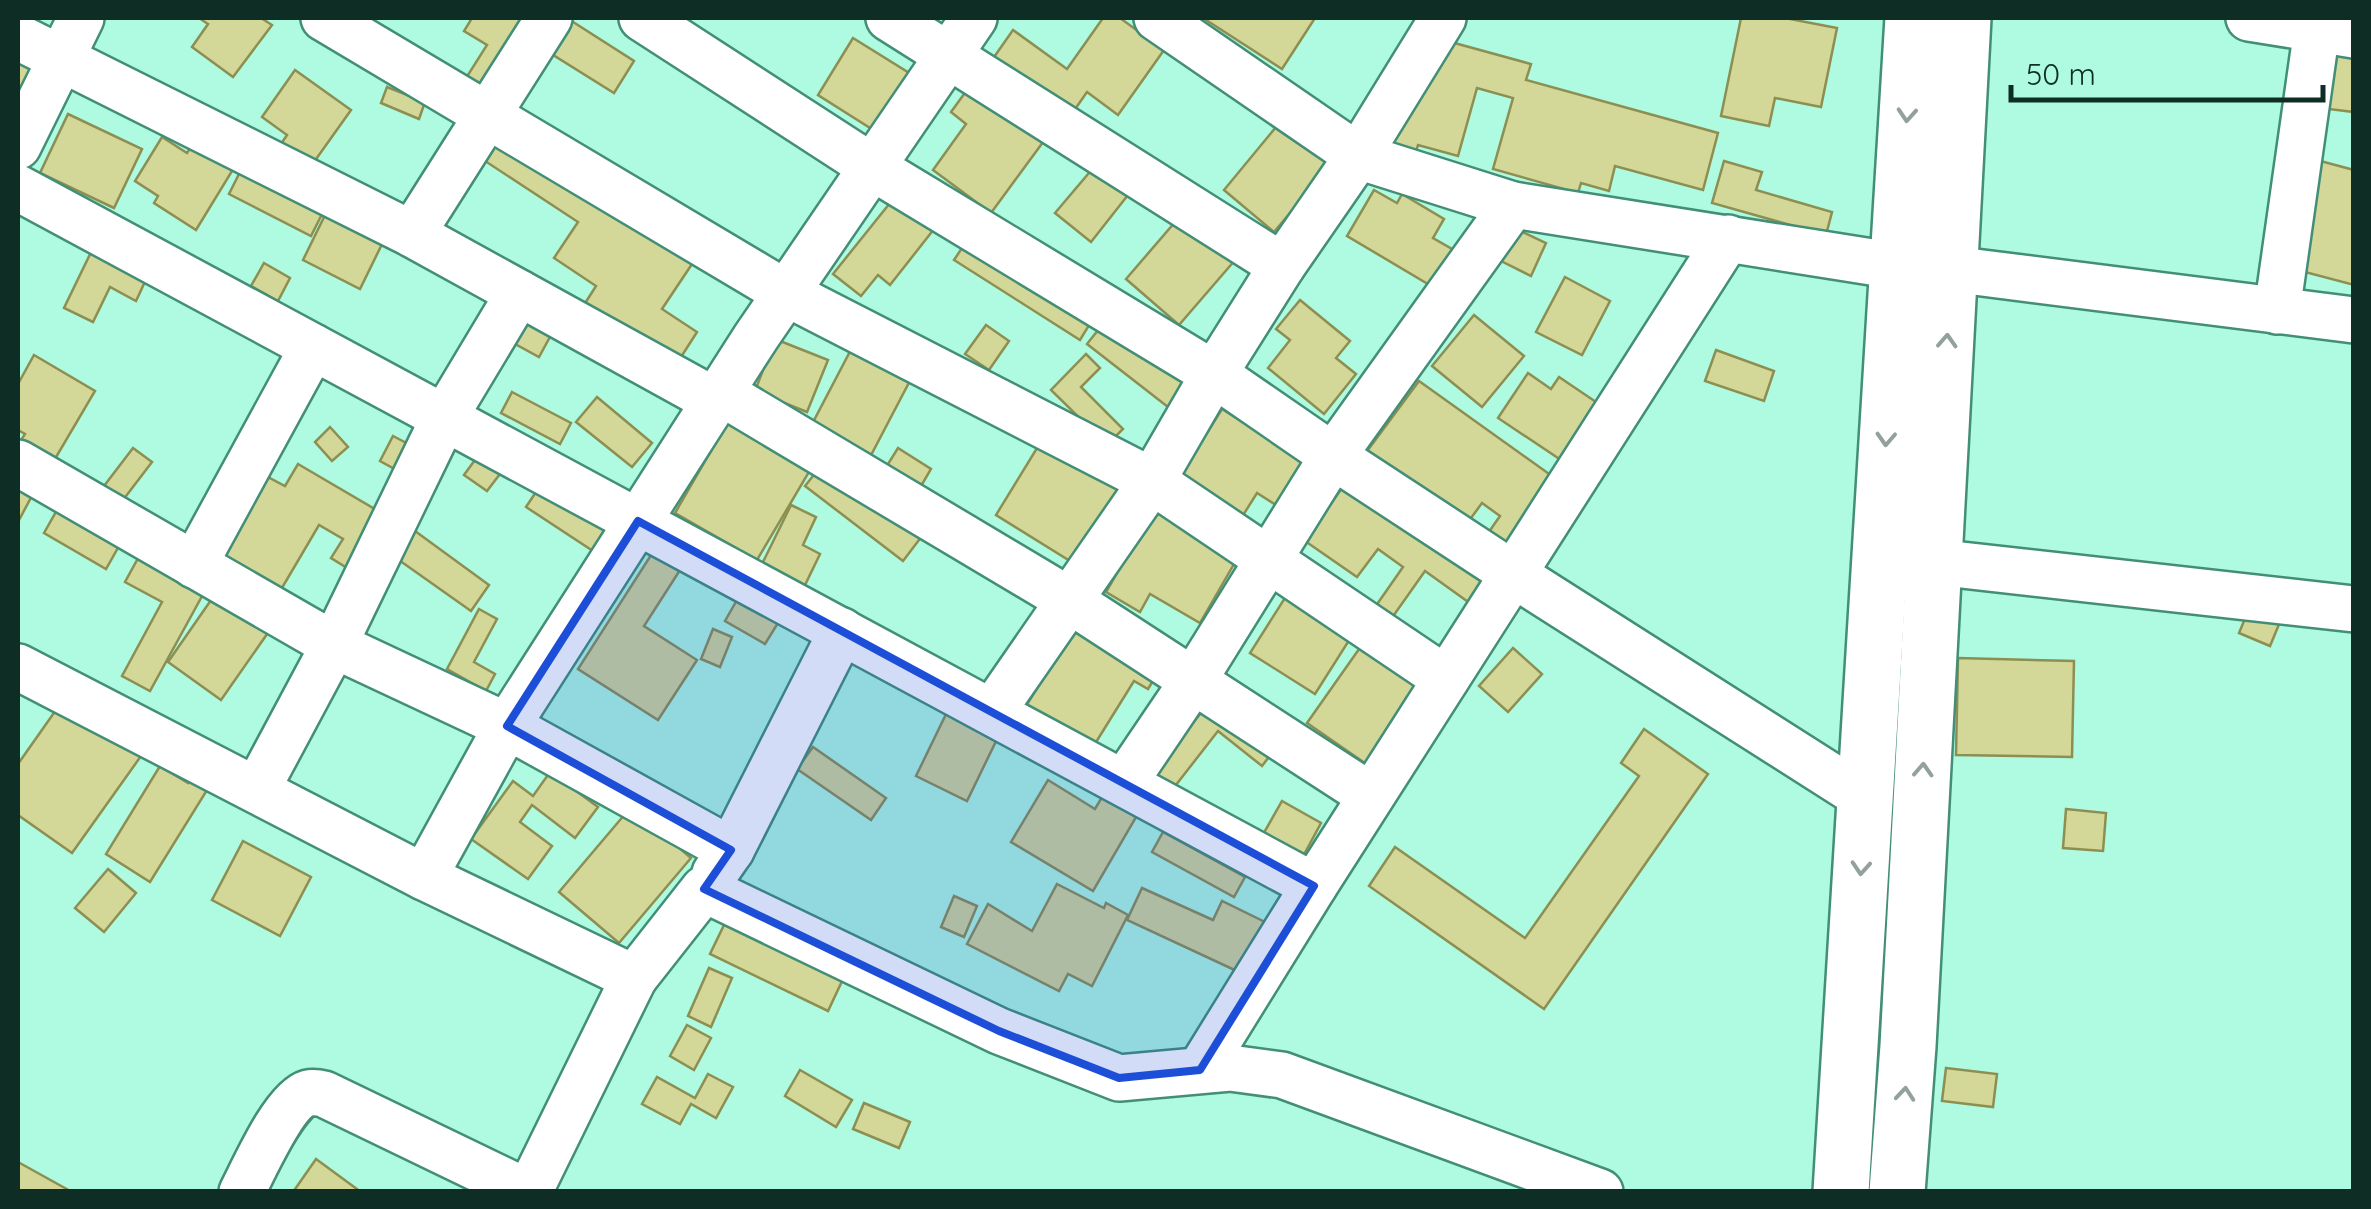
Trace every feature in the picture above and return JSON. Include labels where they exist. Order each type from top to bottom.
[{"type":"main road","points":[[1841,1192],[1913,18]]},
{"type":"main road","points":[[1897,1192],[1963,18]]},
{"type":"street","points":[[18,146],[81,18]]},
{"type":"street","points":[[324,18],[786,293],[1152,481],[1446,679]]},
{"type":"street","points":[[412,234],[550,18]]},
{"type":"street","points":[[642,18],[872,166],[1214,374],[1512,574],[1865,798]]},
{"type":"street","points":[[889,18],[1282,266]]},
{"type":"street","points":[[424,877],[507,726],[638,521],[786,293],[974,18]]},
{"type":"street","points":[[1157,18],[1358,156],[1513,205],[1896,266],[1951,268],[2354,320]]},
{"type":"street","points":[[2249,18],[2335,32],[2277,312]]},
{"type":"street","points":[[992,712],[1152,481],[1214,374],[1358,156],[1439,19]]},
{"type":"street","points":[[18,37],[412,234],[718,397],[1069,600],[1371,796]]},
{"type":"street","points":[[18,188],[1314,886]]},
{"type":"street","points":[[1124,783],[1333,456],[1513,205]]},
{"type":"street","points":[[1200,1070],[1728,238]]},
{"type":"street","points":[[257,788],[334,645],[444,418],[518,292]]},
{"type":"street","points":[[194,565],[313,347]]},
{"type":"street","points":[[18,464],[334,645],[507,726],[730,850]]},
{"type":"street","points":[[1935,562],[2354,609]]},
{"type":"street","points":[[242,1192],[285,1114],[310,1092],[324,1094],[528,1192],[634,978],[730,850],[842,631]]},
{"type":"street","points":[[18,667],[424,877],[634,978]]},
{"type":"street","points":[[704,889],[999,1031],[1119,1078],[1230,1068],[1282,1075],[1600,1192]]},
{"type":"highlighted area","points":[[638,521],[1314,886],[1200,1070],[1119,1078],[999,1031],[704,889],[731,850],[507,726]]},
{"type":"building","points":[[199,18],[261,18],[272,25],[233,77],[192,47],[208,24]]},
{"type":"building","points":[[472,18],[546,18],[497,97],[466,78],[487,45],[464,31]]},
{"type":"building","points":[[1103,18],[1120,18],[1164,50],[1118,115],[1087,92],[1071,115],[992,60],[1013,30],[1067,69]]},
{"type":"building","points":[[1203,18],[1315,18],[1282,69]]},
{"type":"building","points":[[1741,18],[1785,18],[1837,28],[1821,107],[1775,98],[1769,126],[1721,116]]},
{"type":"building","points":[[570,20],[634,61],[614,93],[550,53]]},
{"type":"building","points":[[1418,33],[1531,64],[1526,80],[1718,133],[1703,190],[1615,166],[1609,191],[1581,183],[1578,193],[1493,169],[1513,98],[1477,88],[1458,156],[1418,145],[1415,155],[1387,148]]},
{"type":"building","points":[[853,38],[914,76],[878,133],[818,95]]},
{"type":"building","points":[[2327,48],[2354,51],[2354,112],[2320,108]]},
{"type":"building","points":[[18,57],[36,67],[24,88],[18,85]]},
{"type":"building","points":[[295,70],[351,110],[309,169],[279,147],[287,135],[262,117]]},
{"type":"building","points":[[975,79],[1049,134],[991,213],[933,170],[966,124],[951,112]]},
{"type":"building","points":[[387,87],[425,102],[419,119],[381,103]]},
{"type":"building","points":[[68,114],[142,149],[114,208],[40,173]]},
{"type":"building","points":[[1281,121],[1332,163],[1274,232],[1224,190]]},
{"type":"building","points":[[501,130],[696,258],[662,309],[697,332],[674,368],[582,308],[596,286],[554,258],[578,222],[482,159]]},
{"type":"building","points":[[200,133],[240,158],[196,230],[154,203],[158,196],[135,181],[162,137],[187,153]]},
{"type":"building","points":[[2313,159],[2354,170],[2354,285],[2286,267]]},
{"type":"building","points":[[1724,161],[1762,172],[1756,190],[1832,212],[1826,235],[1712,203]]},
{"type":"building","points":[[1094,167],[1128,195],[1091,242],[1055,213]]},
{"type":"building","points":[[242,168],[324,210],[311,236],[229,194]]},
{"type":"building","points":[[1374,190],[1397,203],[1402,194],[1444,219],[1433,238],[1459,253],[1438,290],[1347,236]]},
{"type":"building","points":[[898,193],[938,224],[890,285],[878,275],[861,296],[833,274]]},
{"type":"building","points":[[329,207],[386,236],[360,289],[303,260]]},
{"type":"building","points":[[1182,214],[1236,259],[1179,325],[1126,279]]},
{"type":"building","points":[[1516,229],[1546,243],[1531,276],[1501,261]]},
{"type":"building","points":[[966,242],[1091,322],[1080,340],[954,260]]},
{"type":"building","points":[[94,246],[149,273],[136,301],[110,287],[93,322],[64,308]]},
{"type":"building","points":[[264,263],[290,278],[278,301],[251,286]]},
{"type":"building","points":[[1565,277],[1610,301],[1582,355],[1536,332]]},
{"type":"building","points":[[1300,300],[1350,341],[1336,358],[1356,374],[1324,414],[1268,368],[1290,340],[1276,329]]},
{"type":"building","points":[[1110,315],[1190,379],[1168,407],[1087,344]]},
{"type":"building","points":[[1474,315],[1524,356],[1482,407],[1432,366]]},
{"type":"building","points":[[519,317],[551,335],[539,357],[506,339]]},
{"type":"building","points":[[986,325],[1009,341],[989,370],[965,354]]},
{"type":"building","points":[[775,339],[828,360],[807,412],[755,391]]},
{"type":"building","points":[[855,342],[914,373],[869,459],[810,428]]},
{"type":"building","points":[[1716,350],[1774,371],[1764,401],[1705,381]]},
{"type":"building","points":[[1086,354],[1100,368],[1081,387],[1123,429],[1107,445],[1051,390]]},
{"type":"building","points":[[34,355],[95,391],[52,464],[18,445],[25,434],[18,430],[18,384]]},
{"type":"building","points":[[1528,373],[1551,389],[1559,377],[1599,404],[1561,460],[1498,418]]},
{"type":"building","points":[[1419,381],[1559,481],[1507,555],[1484,539],[1500,516],[1482,503],[1463,529],[1362,458]]},
{"type":"building","points":[[512,392],[571,423],[560,444],[501,413]]},
{"type":"building","points":[[597,397],[652,443],[632,467],[576,422]]},
{"type":"building","points":[[1222,409],[1304,461],[1276,505],[1257,493],[1235,528],[1172,488]]},
{"type":"building","points":[[734,411],[816,460],[757,560],[675,513]]},
{"type":"building","points":[[330,427],[348,447],[332,461],[315,442]]},
{"type":"building","points":[[1045,435],[1140,495],[1091,574],[996,515]]},
{"type":"building","points":[[393,436],[416,448],[402,473],[380,461]]},
{"type":"building","points":[[133,448],[152,462],[123,500],[104,486]]},
{"type":"building","points":[[898,448],[931,469],[917,493],[883,472]]},
{"type":"building","points":[[480,453],[503,470],[487,491],[464,475]]},
{"type":"building","points":[[825,461],[922,536],[903,561],[805,486]]},
{"type":"building","points":[[298,464],[385,515],[352,571],[331,558],[343,539],[319,525],[279,593],[214,555],[262,474],[285,486]]},
{"type":"building","points":[[1349,478],[1496,584],[1478,609],[1425,571],[1389,622],[1373,610],[1403,567],[1378,549],[1357,577],[1305,541]]},
{"type":"building","points":[[18,480],[35,490],[18,522]]},
{"type":"building","points":[[542,483],[609,526],[593,551],[526,507]]},
{"type":"building","points":[[61,503],[123,539],[106,569],[44,533]]},
{"type":"building","points":[[791,505],[816,517],[803,545],[820,554],[805,585],[762,564]]},
{"type":"building","points":[[1154,509],[1238,557],[1200,623],[1150,594],[1140,612],[1106,592]]},
{"type":"building","points":[[415,531],[489,585],[471,611],[396,558]]},
{"type":"building","points":[[142,551],[207,587],[150,691],[122,676],[162,602],[125,582]]},
{"type":"building","points":[[653,552],[680,570],[644,626],[697,660],[658,720],[578,669]]},
{"type":"building","points":[[218,590],[272,627],[221,700],[168,662]]},
{"type":"building","points":[[1290,590],[1355,631],[1315,694],[1250,653]]},
{"type":"building","points":[[737,600],[778,623],[765,644],[725,621]]},
{"type":"building","points":[[479,609],[497,619],[474,662],[495,674],[486,691],[447,669]]},
{"type":"building","points":[[2249,609],[2280,622],[2270,646],[2239,633]]},
{"type":"building","points":[[1082,615],[1164,663],[1148,689],[1134,681],[1093,747],[1026,706]]},
{"type":"building","points":[[713,629],[732,637],[720,667],[701,659]]},
{"type":"building","points":[[1364,642],[1440,695],[1372,768],[1307,723]]},
{"type":"building","points":[[1513,648],[1542,674],[1508,712],[1479,686]]},
{"type":"building","points":[[1958,658],[2074,661],[2072,757],[1956,755]]},
{"type":"building","points":[[1212,699],[1275,749],[1262,766],[1218,731],[1172,790],[1152,774]]},
{"type":"building","points":[[63,700],[141,756],[72,853],[18,815],[18,764]]},
{"type":"building","points":[[949,708],[1000,733],[967,801],[916,776]]},
{"type":"building","points":[[1644,729],[1708,774],[1544,1009],[1369,886],[1395,847],[1525,938],[1639,776],[1621,763]]},
{"type":"building","points":[[813,747],[886,798],[871,820],[797,769]]},
{"type":"building","points":[[160,766],[188,783],[194,772],[212,782],[150,882],[106,854]]},
{"type":"building","points":[[550,772],[598,807],[575,838],[532,805],[520,822],[552,846],[528,879],[471,839],[513,781],[533,796]]},
{"type":"building","points":[[1048,780],[1095,809],[1105,792],[1139,812],[1093,891],[1011,842]]},
{"type":"building","points":[[1282,801],[1321,823],[1301,860],[1261,838]]},
{"type":"building","points":[[631,807],[691,858],[619,943],[559,892]]},
{"type":"building","points":[[2066,809],[2106,813],[2103,851],[2063,848]]},
{"type":"building","points":[[1163,832],[1245,877],[1234,897],[1152,852]]},
{"type":"building","points":[[243,841],[311,877],[280,936],[212,900]]},
{"type":"building","points":[[108,869],[136,893],[104,932],[75,908]]},
{"type":"building","points":[[1057,884],[1104,908],[1106,903],[1128,915],[1092,986],[1068,974],[1059,991],[967,944],[988,904],[1032,931]]},
{"type":"building","points":[[1142,888],[1213,920],[1222,901],[1265,922],[1241,973],[1127,920]]},
{"type":"building","points":[[954,896],[977,906],[964,937],[941,927]]},
{"type":"building","points":[[725,923],[843,979],[828,1011],[710,954]]},
{"type":"building","points":[[709,968],[732,978],[711,1027],[688,1016]]},
{"type":"building","points":[[687,1025],[711,1038],[694,1070],[670,1056]]},
{"type":"building","points":[[1946,1068],[1997,1074],[1993,1107],[1942,1101]]},
{"type":"building","points":[[800,1070],[852,1100],[836,1127],[785,1096]]},
{"type":"building","points":[[708,1074],[733,1087],[716,1118],[691,1104],[680,1124],[642,1104],[657,1077],[695,1098]]},
{"type":"building","points":[[864,1103],[910,1122],[899,1148],[853,1129]]},
{"type":"building","points":[[316,1159],[361,1192],[293,1192]]},
{"type":"building","points":[[18,1162],[72,1192],[18,1192]]}]
